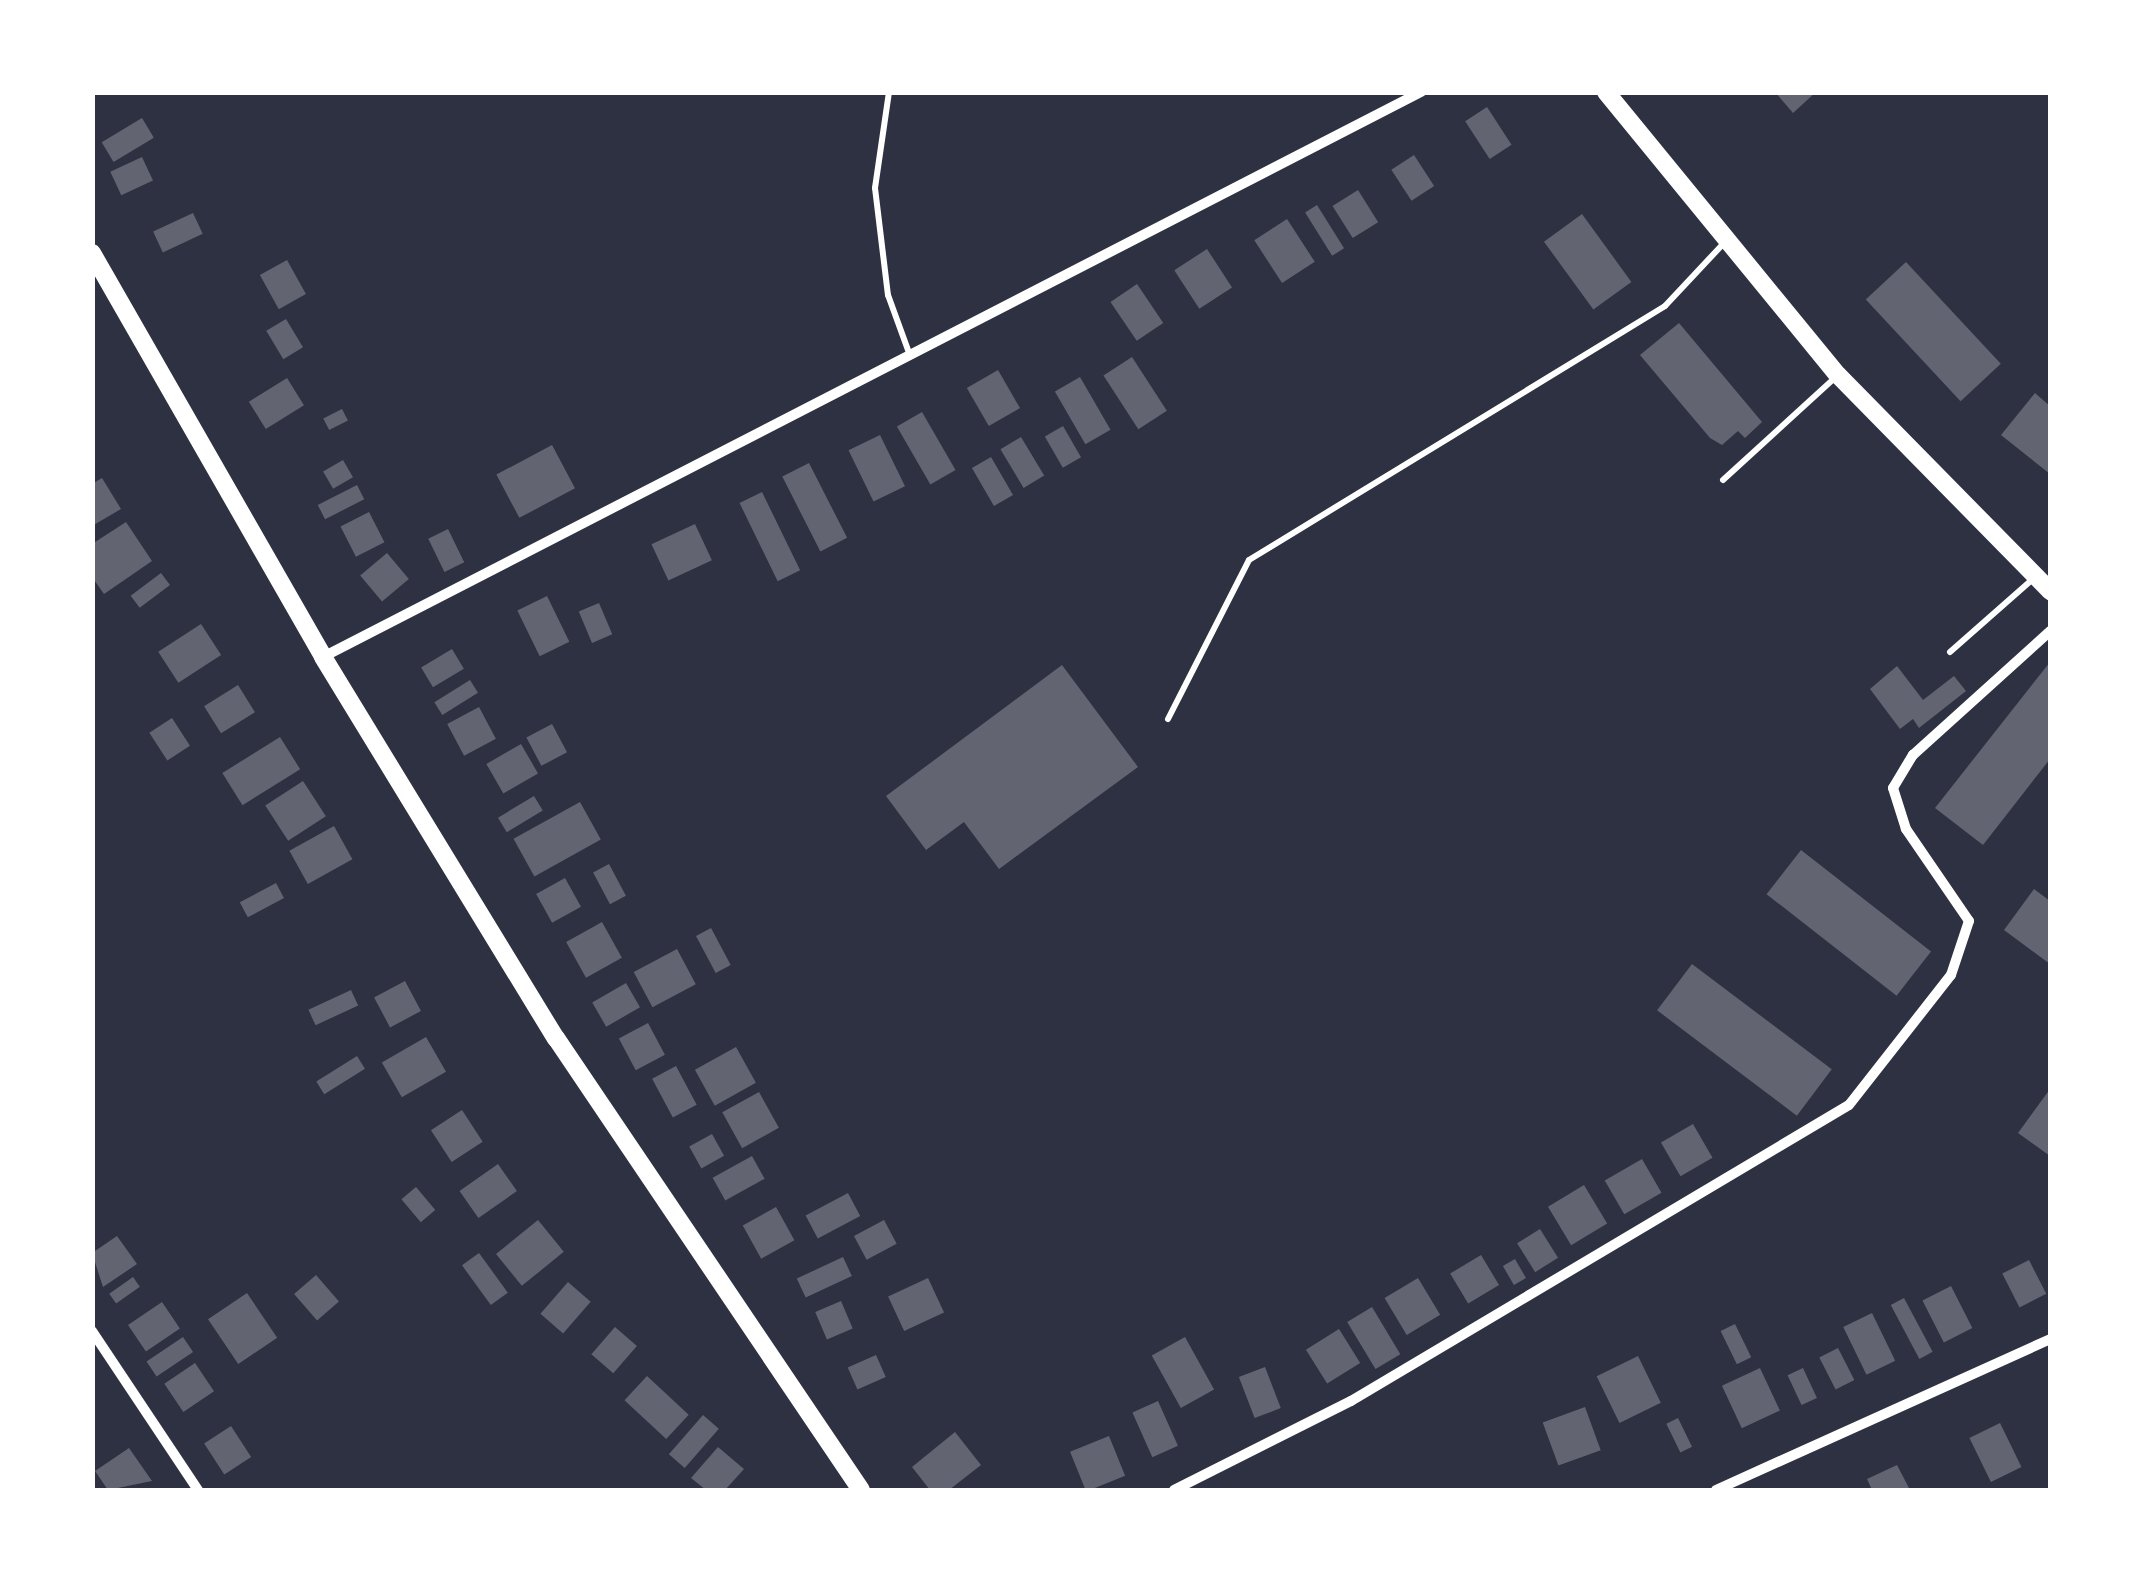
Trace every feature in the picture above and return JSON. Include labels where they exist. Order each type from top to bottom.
[{"type":"street","points":[[323,657],[908,350],[1421,92]]},
{"type":"street","points":[[1606,92],[1724,242],[1838,375],[2050,591]]},
{"type":"street","points":[[92,254],[323,657],[556,1038],[861,1490]]},
{"type":"street","points":[[1174,1490],[1351,1401],[1850,1105],[1952,975],[1969,922],[1906,828],[1893,788],[1913,755],[2050,631]]},
{"type":"street","points":[[92,1331],[198,1490]]},
{"type":"street","points":[[1716,1490],[2050,1338]]},
{"type":"lane","points":[[888,92],[874,188],[888,295],[908,350]]},
{"type":"lane","points":[[1168,719],[1248,560],[1665,306],[1724,242]]},
{"type":"lane","points":[[1723,480],[1838,375]]},
{"type":"lane","points":[[1950,652],[2035,577]]},
{"type":"building","points":[[1775,92],[1816,92],[1793,113]]},
{"type":"building","points":[[1487,107],[1512,145],[1490,159],[1465,121]]},
{"type":"building","points":[[142,118],[154,138],[114,162],[102,142]]},
{"type":"building","points":[[1414,155],[1434,186],[1412,201],[1391,170]]},
{"type":"building","points":[[142,157],[153,181],[121,195],[110,172]]},
{"type":"building","points":[[1358,190],[1378,222],[1353,238],[1333,206]]},
{"type":"building","points":[[1317,205],[1344,248],[1332,256],[1305,212]]},
{"type":"building","points":[[193,213],[203,234],[163,252],[153,232]]},
{"type":"building","points":[[1582,214],[1631,282],[1593,310],[1544,242]]},
{"type":"building","points":[[1287,219],[1315,262],[1282,283],[1254,240]]},
{"type":"building","points":[[1207,249],[1232,288],[1199,309],[1174,270]]},
{"type":"building","points":[[287,260],[306,294],[279,309],[260,275]]},
{"type":"building","points":[[1906,262],[2001,364],[1961,401],[1866,300]]},
{"type":"building","points":[[1137,284],[1163,323],[1137,341],[1110,302]]},
{"type":"building","points":[[286,319],[303,347],[283,359],[266,331]]},
{"type":"building","points":[[1679,323],[1762,422],[1745,438],[1738,431],[1722,445],[1710,438],[1640,355]]},
{"type":"building","points":[[1132,357],[1167,411],[1138,429],[1103,376]]},
{"type":"building","points":[[998,370],[1020,408],[989,426],[967,388]]},
{"type":"building","points":[[1080,377],[1110,430],[1085,444],[1055,392]]},
{"type":"building","points":[[287,378],[304,405],[266,429],[249,402]]},
{"type":"building","points":[[2035,393],[2050,406],[2050,474],[2001,435]]},
{"type":"building","points":[[342,409],[348,421],[329,430],[323,419]]},
{"type":"building","points":[[922,412],[956,470],[930,485],[897,426]]},
{"type":"building","points":[[1063,426],[1081,457],[1063,468],[1045,436]]},
{"type":"building","points":[[880,435],[905,486],[874,502],[849,450]]},
{"type":"building","points":[[1021,437],[1044,476],[1024,488],[1000,449]]},
{"type":"building","points":[[552,445],[575,488],[519,518],[496,475]]},
{"type":"building","points":[[991,457],[1013,495],[994,506],[972,468]]},
{"type":"building","points":[[343,460],[353,477],[333,489],[323,471]]},
{"type":"building","points":[[809,463],[847,538],[820,551],[782,477]]},
{"type":"building","points":[[102,478],[121,509],[92,526],[92,484]]},
{"type":"building","points":[[357,485],[364,499],[325,519],[318,505]]},
{"type":"building","points":[[762,492],[800,570],[778,581],[740,503]]},
{"type":"building","points":[[369,512],[384,542],[356,557],[340,527]]},
{"type":"building","points":[[126,522],[152,561],[104,594],[92,577],[92,544]]},
{"type":"building","points":[[695,524],[712,560],[668,581],[651,544]]},
{"type":"building","points":[[448,529],[464,562],[444,572],[428,539]]},
{"type":"building","points":[[387,553],[409,579],[382,602],[360,575]]},
{"type":"building","points":[[161,573],[170,585],[140,608],[131,596]]},
{"type":"building","points":[[547,596],[569,642],[540,656],[517,610]]},
{"type":"building","points":[[599,603],[612,634],[592,643],[579,612]]},
{"type":"building","points":[[201,624],[221,655],[178,683],[158,652]]},
{"type":"building","points":[[452,649],[464,669],[433,687],[421,668]]},
{"type":"building","points":[[2050,662],[2050,759],[1983,845],[1935,808]]},
{"type":"building","points":[[1062,665],[1138,767],[999,869],[964,822],[926,850],[886,796]]},
{"type":"building","points":[[1897,666],[1923,700],[1954,676],[1966,691],[1919,728],[1913,719],[1900,729],[1870,689]]},
{"type":"building","points":[[470,680],[478,693],[442,715],[434,702]]},
{"type":"building","points":[[238,685],[255,712],[221,733],[204,706]]},
{"type":"building","points":[[479,707],[496,739],[464,756],[447,724]]},
{"type":"building","points":[[172,718],[190,746],[167,760],[149,733]]},
{"type":"building","points":[[552,724],[567,752],[541,766],[526,738]]},
{"type":"building","points":[[280,737],[300,769],[242,805],[222,773]]},
{"type":"building","points":[[521,744],[538,773],[503,793],[486,764]]},
{"type":"building","points":[[303,781],[326,816],[288,841],[265,806]]},
{"type":"building","points":[[534,796],[543,811],[507,832],[498,818]]},
{"type":"building","points":[[580,802],[601,840],[534,876],[514,839]]},
{"type":"building","points":[[334,826],[352,859],[308,884],[289,851]]},
{"type":"building","points":[[1801,850],[1931,952],[1897,996],[1767,894]]},
{"type":"building","points":[[609,864],[626,896],[610,904],[593,872]]},
{"type":"building","points":[[565,878],[581,907],[552,923],[536,894]]},
{"type":"building","points":[[276,883],[284,898],[248,917],[240,902]]},
{"type":"building","points":[[2034,889],[2050,901],[2050,964],[2004,930]]},
{"type":"building","points":[[602,922],[622,958],[586,978],[566,942]]},
{"type":"building","points":[[711,928],[731,965],[716,973],[696,936]]},
{"type":"building","points":[[677,949],[696,984],[653,1007],[634,972]]},
{"type":"building","points":[[1692,964],[1832,1069],[1797,1116],[1657,1010]]},
{"type":"building","points":[[405,981],[421,1011],[390,1027],[374,997]]},
{"type":"building","points":[[626,983],[640,1007],[606,1027],[592,1003]]},
{"type":"building","points":[[351,990],[358,1005],[316,1025],[308,1010]]},
{"type":"building","points":[[648,1023],[665,1055],[636,1070],[619,1038]]},
{"type":"building","points":[[426,1037],[446,1072],[402,1097],[382,1062]]},
{"type":"building","points":[[736,1047],[756,1083],[715,1106],[695,1070]]},
{"type":"building","points":[[357,1056],[365,1069],[324,1094],[316,1081]]},
{"type":"building","points":[[676,1066],[697,1105],[673,1118],[652,1079]]},
{"type":"building","points":[[2050,1089],[2050,1156],[2018,1133]]},
{"type":"building","points":[[759,1092],[779,1128],[742,1148],[722,1112]]},
{"type":"building","points":[[462,1110],[483,1142],[452,1162],[431,1130]]},
{"type":"building","points":[[1693,1124],[1712,1158],[1680,1176],[1661,1142]]},
{"type":"building","points":[[712,1134],[724,1156],[701,1168],[689,1147]]},
{"type":"building","points":[[752,1156],[765,1179],[725,1201],[713,1178]]},
{"type":"building","points":[[1642,1159],[1662,1193],[1624,1214],[1605,1180]]},
{"type":"building","points":[[498,1164],[517,1191],[478,1218],[459,1191]]},
{"type":"building","points":[[1584,1185],[1607,1224],[1571,1245],[1548,1207]]},
{"type":"building","points":[[416,1187],[435,1210],[421,1222],[401,1199]]},
{"type":"building","points":[[848,1193],[860,1216],[818,1238],[806,1216]]},
{"type":"building","points":[[776,1207],[794,1240],[761,1259],[743,1225]]},
{"type":"building","points":[[538,1220],[564,1252],[522,1286],[496,1254]]},
{"type":"building","points":[[884,1220],[897,1244],[867,1260],[854,1236]]},
{"type":"building","points":[[1540,1229],[1558,1258],[1535,1272],[1517,1243]]},
{"type":"building","points":[[117,1236],[137,1264],[103,1287],[92,1253]]},
{"type":"building","points":[[479,1253],[508,1293],[491,1305],[462,1265]]},
{"type":"building","points":[[1481,1255],[1499,1285],[1468,1304],[1450,1274]]},
{"type":"building","points":[[843,1257],[852,1276],[806,1298],[797,1279]]},
{"type":"building","points":[[1515,1259],[1526,1278],[1514,1285],[1503,1266]]},
{"type":"building","points":[[2029,1260],[2046,1294],[2020,1307],[2002,1274]]},
{"type":"building","points":[[316,1275],[339,1301],[317,1320],[294,1294]]},
{"type":"building","points":[[133,1277],[140,1287],[116,1303],[109,1294]]},
{"type":"building","points":[[928,1278],[944,1312],[904,1331],[888,1297]]},
{"type":"building","points":[[1418,1278],[1440,1315],[1407,1335],[1385,1298]]},
{"type":"building","points":[[568,1282],[591,1302],[563,1333],[540,1314]]},
{"type":"building","points":[[1951,1286],[1972,1328],[1944,1342],[1922,1301]]},
{"type":"building","points":[[247,1293],[277,1338],[238,1364],[208,1319]]},
{"type":"building","points":[[1904,1298],[1933,1352],[1919,1359],[1891,1305]]},
{"type":"building","points":[[841,1301],[853,1329],[827,1340],[815,1312]]},
{"type":"building","points":[[162,1302],[180,1329],[146,1351],[128,1325]]},
{"type":"building","points":[[1372,1307],[1400,1354],[1375,1369],[1347,1322]]},
{"type":"building","points":[[1872,1313],[1895,1361],[1866,1375],[1843,1327]]},
{"type":"building","points":[[1735,1324],[1751,1357],[1737,1364],[1721,1331]]},
{"type":"building","points":[[615,1327],[637,1346],[613,1373],[591,1354]]},
{"type":"building","points":[[1339,1329],[1360,1363],[1327,1384],[1306,1350]]},
{"type":"building","points":[[183,1337],[193,1352],[157,1377],[147,1362]]},
{"type":"building","points":[[1185,1337],[1214,1389],[1181,1408],[1152,1355]]},
{"type":"building","points":[[1838,1348],[1854,1380],[1836,1390],[1819,1358]]},
{"type":"building","points":[[876,1355],[886,1377],[857,1390],[848,1368]]},
{"type":"building","points":[[1638,1356],[1661,1403],[1619,1423],[1597,1376]]},
{"type":"building","points":[[195,1363],[214,1391],[183,1412],[164,1384]]},
{"type":"building","points":[[1265,1367],[1281,1408],[1255,1418],[1239,1377]]},
{"type":"building","points":[[1760,1368],[1780,1411],[1742,1428],[1722,1386]]},
{"type":"building","points":[[1803,1368],[1817,1398],[1802,1405],[1788,1375]]},
{"type":"building","points":[[647,1376],[689,1415],[666,1439],[624,1400]]},
{"type":"building","points":[[1158,1401],[1178,1446],[1152,1457],[1132,1412]]},
{"type":"building","points":[[1585,1407],[1601,1450],[1558,1466],[1543,1422]]},
{"type":"building","points":[[703,1415],[719,1429],[685,1468],[669,1454]]},
{"type":"building","points":[[1678,1418],[1692,1447],[1680,1452],[1666,1424]]},
{"type":"building","points":[[2000,1423],[2021,1467],[1991,1482],[1969,1438]]},
{"type":"building","points":[[231,1426],[251,1457],[224,1474],[204,1443]]},
{"type":"building","points":[[955,1432],[981,1465],[949,1490],[930,1490],[912,1467]]},
{"type":"building","points":[[1109,1436],[1125,1476],[1086,1490],[1070,1452]]},
{"type":"building","points":[[718,1447],[744,1469],[725,1490],[706,1490],[691,1478]]},
{"type":"building","points":[[129,1448],[152,1481],[108,1490],[95,1471]]},
{"type":"building","points":[[1897,1465],[1910,1490],[1872,1490],[1867,1479]]}]
